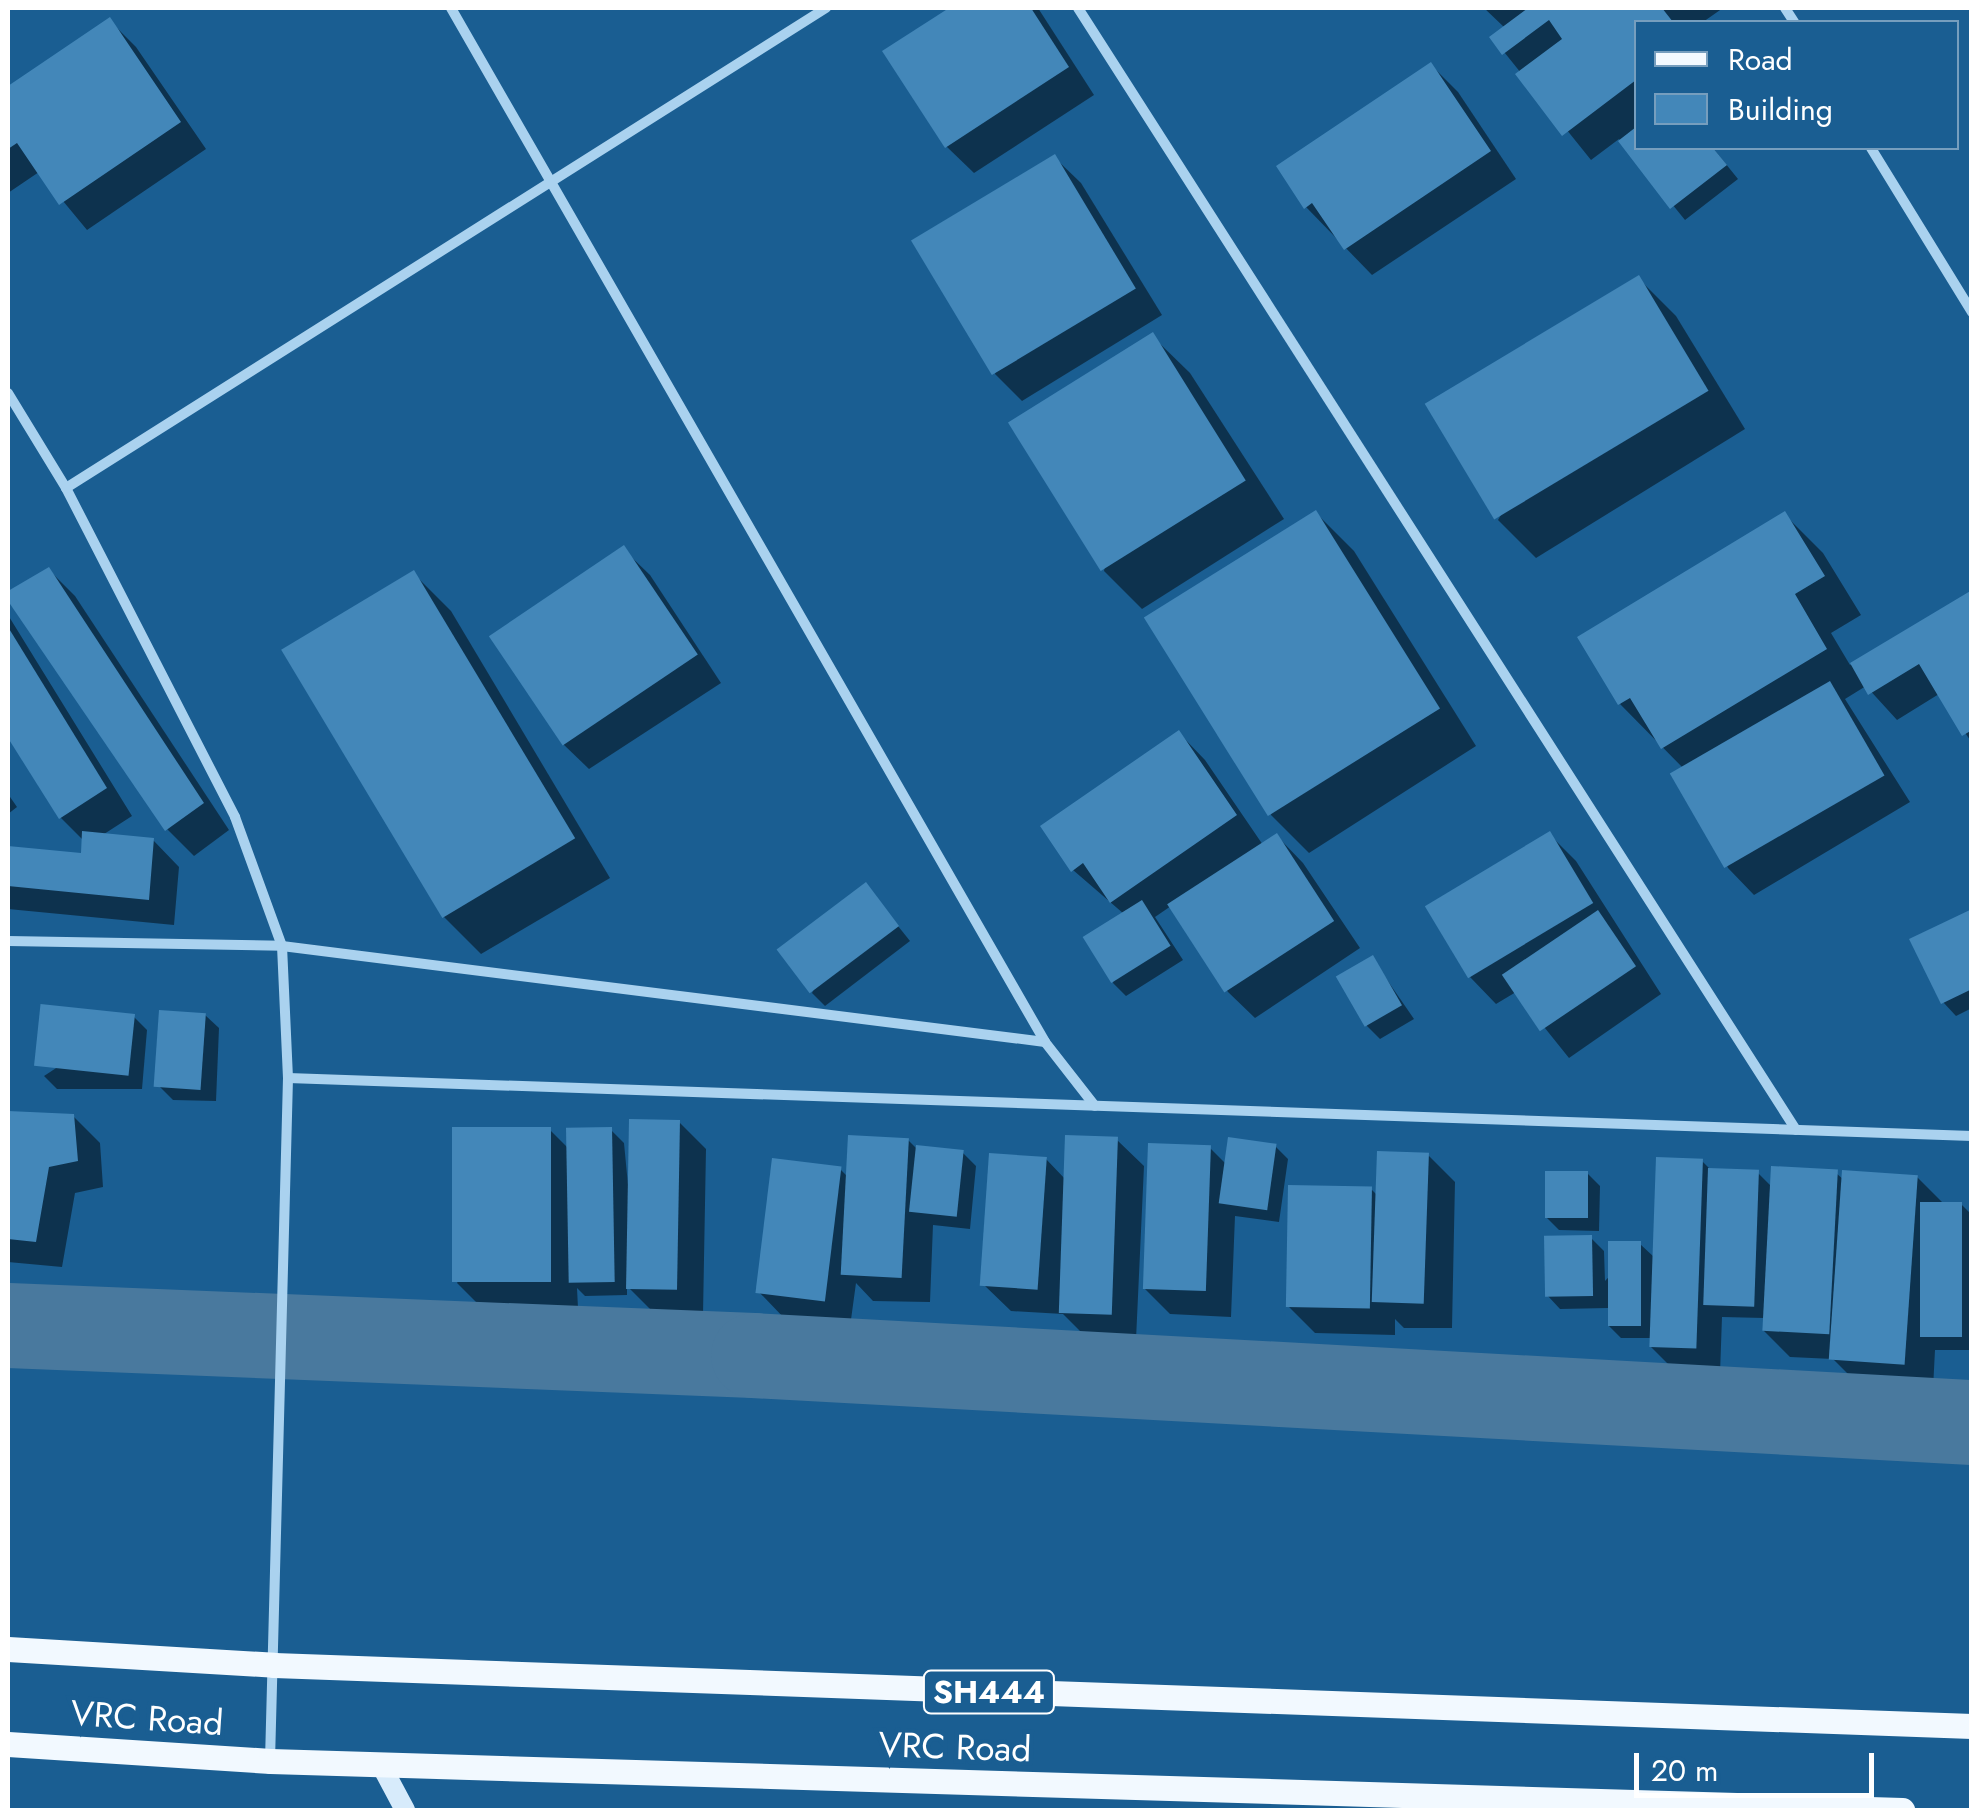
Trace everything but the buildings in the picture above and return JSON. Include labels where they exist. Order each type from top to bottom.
[{"type":"main road","name":"SH444","points":[[8,1650],[274,1665],[1972,1726]]},
{"type":"main road","name":"VRC Road","points":[[8,1744],[270,1762],[1902,1810]]},
{"type":"street","points":[[452,8],[1045,1042],[1095,1106]]},
{"type":"street","points":[[66,488],[826,8]]},
{"type":"street","points":[[1078,8],[1796,1130]]},
{"type":"street","points":[[1871,150],[1972,312]]},
{"type":"street","points":[[8,393],[66,488],[234,817],[282,946],[288,1078],[270,1762]]},
{"type":"street","points":[[8,941],[282,946],[1045,1042]]},
{"type":"street","points":[[288,1078],[1972,1136]]},
{"type":"street","points":[[381,1765],[405,1810]]},
{"type":"waterway","points":[[8,1325],[753,1355],[1972,1422]]}]
